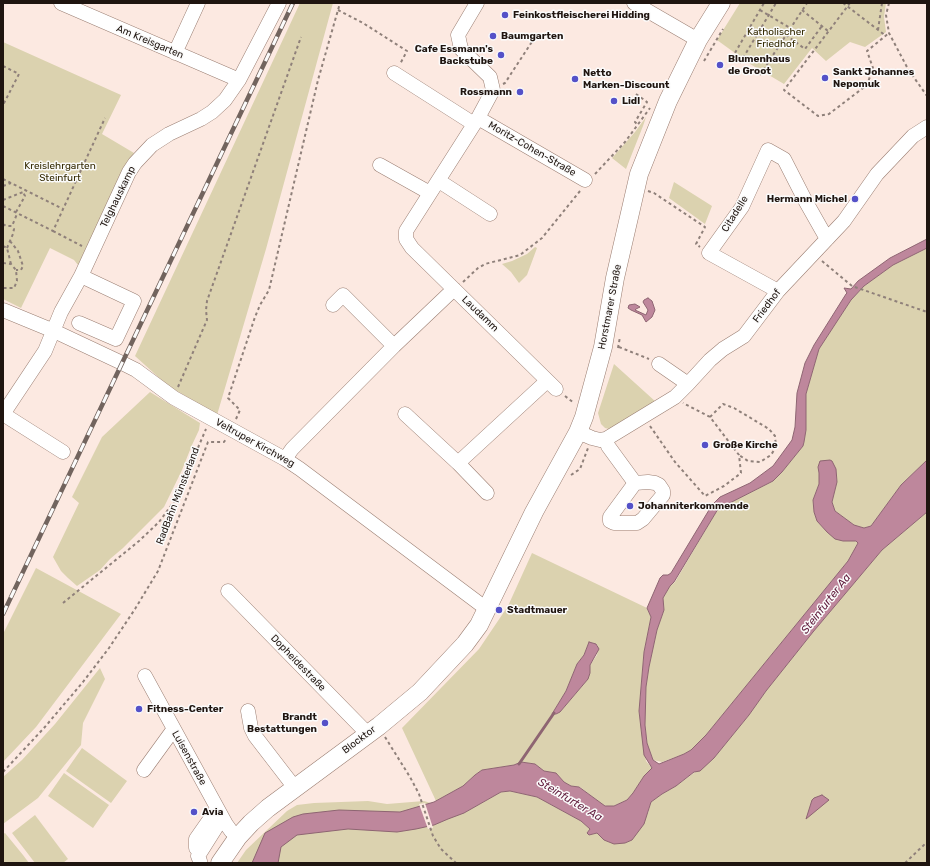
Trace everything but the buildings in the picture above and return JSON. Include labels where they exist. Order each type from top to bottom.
[{"type":"main road","name":"Horstmarer Straße","points":[[488,608],[534,512],[592,436],[584,417],[602,347],[615,278],[639,174],[668,101],[698,40],[721,3]]},
{"type":"main road","name":"Blocktor","points":[[220,863],[238,837],[268,808],[373,730],[410,700],[440,672],[465,644],[479,625],[488,608]]},
{"type":"street","name":"Am Kreisgarten","points":[[61,3],[239,80]]},
{"type":"street","points":[[176,53],[198,3]]},
{"type":"street","name":"Telghauskamp","points":[[3,414],[44,351],[61,312],[81,276],[129,172],[135,163],[152,145],[169,134],[201,119],[212,112],[225,100],[239,80],[279,3]]},
{"type":"street","points":[[477,3],[458,36],[461,49],[490,77],[494,90]]},
{"type":"street","points":[[634,3],[650,7],[698,40]]},
{"type":"street","name":"Moritz-Cohen-Straße","points":[[394,73],[476,121],[587,182]]},
{"type":"street","name":"Moritz-Cohen-Straße","points":[[454,289],[412,248],[406,239],[406,230],[439,181],[494,90]]},
{"type":"street","name":"Friedhof","points":[[592,436],[644,417],[674,397],[719,352],[744,336],[778,291],[844,221],[877,174],[913,136],[927,127]]},
{"type":"street","name":"Citadelle","points":[[709,253],[742,207],[768,150],[784,159],[827,239]]},
{"type":"street","points":[[380,165],[430,193]]},
{"type":"street","points":[[439,181],[490,214]]},
{"type":"street","points":[[709,253],[778,291]]},
{"type":"street","points":[[78,323],[116,339],[134,301],[81,276]]},
{"type":"street","name":"Laudamm","points":[[285,459],[292,449],[394,346],[454,289],[552,385],[458,463]]},
{"type":"street","points":[[333,305],[343,294],[394,346]]},
{"type":"street","name":"Veltruper Kirchweg","points":[[3,310],[54,331],[136,370],[174,398],[285,459],[480,604],[488,608]]},
{"type":"street","points":[[659,364],[688,384]]},
{"type":"street","points":[[3,414],[63,452]]},
{"type":"street","points":[[405,414],[458,463],[487,493]]},
{"type":"street","points":[[592,436],[608,446],[635,483]]},
{"type":"street","name":"Dopheidestraße","points":[[228,591],[363,729],[373,730]]},
{"type":"street","name":"Luisenstraße","points":[[144,676],[221,819],[238,837]]},
{"type":"street","points":[[248,712],[251,728],[255,736],[295,788]]},
{"type":"street","points":[[144,770],[173,730]]},
{"type":"street","points":[[199,857],[221,819]]},
{"type":"street","points":[[199,857],[210,845]]},
{"type":"path","points":[[340,3],[338,10],[363,23],[407,51],[394,73]]},
{"type":"path","points":[[732,58],[764,3]]},
{"type":"path","points":[[740,63],[776,3]]},
{"type":"path","points":[[760,76],[807,3]]},
{"type":"path","points":[[843,3],[886,36]]},
{"type":"path","points":[[850,3],[784,90],[818,116],[829,114],[867,84],[873,68],[867,51],[889,33]]},
{"type":"path","points":[[878,30],[882,3]]},
{"type":"path","points":[[888,3],[886,15],[889,33],[908,69],[927,96]]},
{"type":"path","name":"RadBahn Münsterland","points":[[3,772],[44,728],[83,682],[126,622],[158,571],[208,442],[224,442],[240,410],[228,398],[255,317],[260,304],[269,290],[318,80],[338,10]]},
{"type":"path","points":[[760,10],[790,28]]},
{"type":"path","points":[[802,10],[828,31]]},
{"type":"path","points":[[786,35],[805,49],[822,26]]},
{"type":"path","points":[[701,67],[723,28]]},
{"type":"path","points":[[494,90],[505,83],[537,34]]},
{"type":"path","points":[[174,398],[207,320],[207,301],[301,37]]},
{"type":"path","points":[[3,66],[19,74],[3,105]]},
{"type":"path","points":[[636,94],[647,102],[635,122],[637,124]]},
{"type":"path","points":[[454,289],[481,266],[520,255],[542,238],[587,182],[625,142],[653,104]]},
{"type":"path","points":[[53,231],[105,118]]},
{"type":"path","points":[[3,179],[24,191],[63,209]]},
{"type":"path","points":[[3,186],[11,183]]},
{"type":"path","points":[[644,189],[654,193],[705,227],[696,244],[709,253]]},
{"type":"path","points":[[3,200],[24,191]]},
{"type":"path","points":[[6,248],[14,234],[14,229],[12,226],[25,196],[24,191]]},
{"type":"path","points":[[3,206],[83,246]]},
{"type":"path","points":[[3,224],[6,226],[12,226]]},
{"type":"path","points":[[10,241],[18,252],[23,266],[21,270],[16,270]]},
{"type":"path","points":[[3,246],[6,248],[11,264],[16,270],[17,281],[14,288],[3,288]]},
{"type":"path","points":[[813,253],[852,286],[927,312]]},
{"type":"path","points":[[3,263],[11,264]]},
{"type":"path","points":[[616,353],[620,336]]},
{"type":"path","points":[[618,347],[659,364]]},
{"type":"path","points":[[674,397],[710,417],[739,455],[748,461],[760,462],[771,455],[776,447],[775,436],[769,429],[734,408],[722,404],[710,417]]},
{"type":"path","points":[[644,417],[675,462],[705,496],[724,486],[741,473],[739,455]]},
{"type":"path","points":[[63,603],[139,541],[159,522],[176,498],[211,419]]},
{"type":"path","points":[[567,478],[580,469],[592,436]]},
{"type":"path","points":[[373,730],[419,794],[434,836],[441,849],[456,863]]},
{"type":"path","points":[[905,863],[927,842]]},
{"type":"green space","points":[[300,3],[333,3],[266,249],[217,415],[167,385],[135,356]]},
{"type":"green space","name":"Katholischer Friedhof","points":[[740,3],[886,3],[884,17],[886,32],[865,47],[850,42],[826,61],[812,48],[784,84],[750,64],[717,40]]},
{"type":"green space","name":"Kreislehrgarten Steinfurt","points":[[3,42],[121,95],[102,134],[134,153],[78,265],[74,260],[50,248],[21,308],[3,299]]},
{"type":"green space","points":[[646,117],[643,126],[626,169],[612,158]]},
{"type":"green space","points":[[674,182],[712,206],[705,224],[669,198]]},
{"type":"green space","points":[[535,247],[537,248],[527,275],[519,283],[511,272],[502,264],[527,254]]},
{"type":"green space","points":[[927,248],[927,460],[901,485],[871,526],[864,528],[854,525],[835,511],[832,502],[837,482],[836,469],[818,465],[819,484],[813,500],[814,512],[817,521],[827,532],[843,541],[855,541],[858,543],[848,561],[706,735],[691,750],[684,754],[662,762],[653,760],[647,743],[645,725],[646,687],[657,630],[664,610],[663,598],[670,586],[675,582],[718,509],[773,481],[803,446],[806,430],[806,394],[819,349],[851,300],[864,286],[893,265]]},
{"type":"green space","points":[[614,364],[656,402],[613,430],[605,428],[601,424],[598,413]]},
{"type":"green space","points":[[150,392],[200,423],[199,430],[164,507],[100,570],[77,586],[61,571],[53,557],[79,503],[72,497],[102,437]]},
{"type":"green space","points":[[927,512],[927,863],[237,863],[246,850],[287,811],[297,805],[368,801],[387,804],[424,801],[464,813],[501,792],[510,791],[537,797],[581,821],[590,829],[587,833],[589,835],[597,833],[604,840],[612,843],[625,843],[632,840],[648,813],[651,802],[714,758],[813,632],[882,550]]},
{"type":"green space","points":[[532,553],[647,608],[651,617],[644,652],[639,711],[646,761],[652,768],[644,776],[627,800],[611,807],[603,805],[580,787],[571,786],[564,782],[556,773],[544,771],[535,764],[521,762],[514,765],[482,770],[463,786],[436,801],[402,728],[479,649],[508,606]],"holes":[[[589,642],[598,646],[597,655],[590,665],[590,673],[584,684],[560,712],[552,714],[566,691],[577,664],[584,655]]]},
{"type":"green space","points":[[36,568],[121,614],[36,727],[3,762],[3,634]]},
{"type":"green space","points":[[100,668],[105,679],[83,723],[81,745],[38,798],[3,824],[3,777],[22,760],[55,724]]},
{"type":"green space","points":[[82,748],[127,781],[111,803],[66,771]]},
{"type":"green space","points":[[64,773],[109,805],[93,828],[48,796]]},
{"type":"green space","points":[[35,815],[68,859],[63,863],[35,863],[12,833]]},
{"type":"green space","points":[[5,833],[29,863],[3,863],[3,834]]},
{"type":"water","name":"Steinfurter Aa","points":[[927,239],[927,248],[893,265],[864,286],[851,300],[819,349],[806,394],[806,430],[803,446],[773,481],[718,509],[663,598],[664,610],[657,630],[646,687],[645,725],[647,743],[653,760],[659,764],[684,754],[691,750],[706,735],[848,561],[858,543],[856,541],[843,541],[835,539],[817,521],[814,512],[813,500],[819,484],[818,467],[820,461],[832,461],[836,469],[837,482],[832,502],[835,511],[854,525],[864,528],[871,526],[901,485],[927,460],[927,512],[882,550],[813,632],[714,758],[700,771],[694,772],[651,802],[644,824],[632,840],[625,843],[614,844],[604,840],[597,833],[589,835],[587,833],[590,829],[581,821],[537,797],[510,791],[501,792],[464,813],[434,825],[416,829],[397,832],[348,829],[297,835],[281,847],[278,863],[252,863],[265,833],[293,817],[303,814],[339,810],[400,812],[434,802],[463,786],[482,770],[514,765],[521,762],[535,764],[544,771],[556,773],[564,782],[571,786],[579,787],[605,806],[614,806],[627,800],[644,776],[652,768],[644,755],[639,711],[644,652],[651,617],[647,608],[660,578],[663,575],[668,575],[671,573],[712,505],[720,497],[750,483],[773,466],[792,440],[795,427],[797,393],[805,363],[814,345],[847,293],[844,288],[851,289],[858,281],[890,258]]},
{"type":"water","points":[[648,298],[652,301],[655,310],[652,317],[646,322],[642,315],[628,308],[629,305],[635,304],[640,307],[635,310],[646,315],[648,310],[643,302]]},
{"type":"water","points":[[589,642],[596,644],[599,649],[590,665],[588,679],[560,712],[552,714],[566,691],[577,664],[584,655]]},
{"type":"water","points":[[822,795],[829,800],[806,819],[812,800]]},
{"type":"pier","points":[[425,803],[433,828],[428,829],[419,804]]},
{"type":"waterway","points":[[519,764],[554,713]]},
{"type":"railway","points":[[3,614],[293,3]]},
{"type":"place","name":"Feinkostfleischerei Hidding","points":[[505,15]]},
{"type":"place","name":"Baumgarten","points":[[493,36]]},
{"type":"place","name":"Cafe Essmann's Backstube","points":[[501,55]]},
{"type":"place","name":"Blumenhaus de Groot","points":[[720,65]]},
{"type":"place","name":"Sankt Johannes Nepomuk","points":[[825,78]]},
{"type":"place","name":"Netto Marken-Discount","points":[[575,79]]},
{"type":"place","name":"Rossmann","points":[[520,92]]},
{"type":"place","name":"Lidl","points":[[614,101]]},
{"type":"place","name":"Hermann Michel","points":[[855,199]]},
{"type":"place","name":"Große Kirche","points":[[705,445]]},
{"type":"place","name":"Johanniterkommende","points":[[630,506]]},
{"type":"place","name":"Stadtmauer","points":[[499,610]]},
{"type":"place","name":"Fitness-Center","points":[[139,709]]},
{"type":"place","name":"Brandt Bestattungen","points":[[325,723]]},
{"type":"place","name":"Avia","points":[[194,812]]}]
